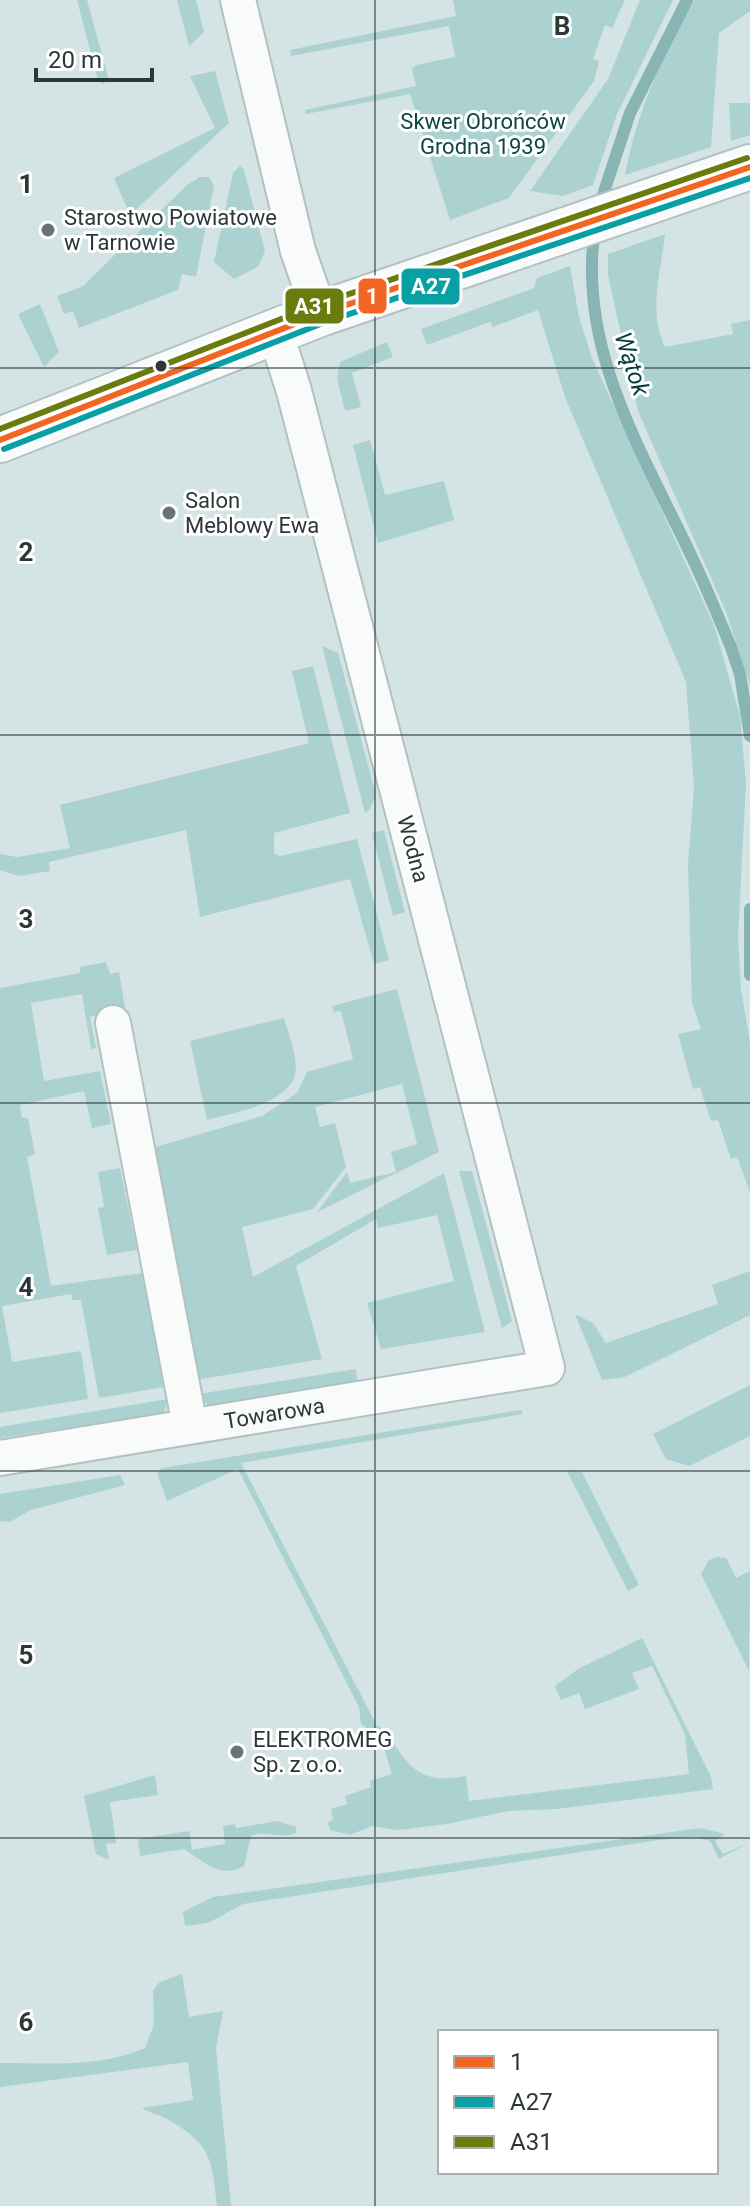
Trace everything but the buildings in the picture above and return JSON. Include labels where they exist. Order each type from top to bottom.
[{"type":"street","points":[[238,0],[298,251],[320,314]]},
{"type":"street","points":[[0,440],[320,314],[750,167]]},
{"type":"street","name":"Wodna","points":[[275,331],[294,391],[547,1368]]},
{"type":"street","points":[[113,1023],[190,1426]]},
{"type":"street","name":"Towarowa","points":[[0,1458],[547,1368]]},
{"type":"green space","points":[[77,0],[87,0],[108,77],[104,84],[98,80]]},
{"type":"green space","points":[[177,0],[196,0],[204,32],[189,46]]},
{"type":"green space","name":"Skwer Obrońców Grodna 1939","points":[[453,0],[625,0],[612,28],[605,25],[593,59],[599,61],[594,81],[509,198],[450,220],[410,94],[306,114],[305,110],[416,86],[412,69],[416,65],[455,57],[449,26],[291,56],[290,50],[456,16]]},
{"type":"green space","points":[[640,0],[673,0],[617,114],[593,185],[563,196],[530,191],[608,79]]},
{"type":"green space","points":[[694,0],[750,0],[750,11],[719,33],[711,147],[625,175],[636,129],[652,84]]},
{"type":"green space","points":[[215,71],[229,123],[130,215],[114,178],[215,128],[190,76]]},
{"type":"green space","points":[[729,103],[750,103],[750,135],[731,141]]},
{"type":"green space","points":[[240,166],[244,170],[265,251],[258,267],[234,279],[214,262],[233,173]]},
{"type":"green space","points":[[200,177],[209,177],[214,186],[196,277],[182,274],[178,290],[79,328],[73,311],[64,314],[57,296],[83,286],[187,185]]},
{"type":"green space","points":[[665,234],[656,305],[665,347],[733,334],[731,324],[750,320],[750,685],[726,612],[638,411],[608,275],[608,254]]},
{"type":"green space","points":[[570,266],[579,317],[592,358],[714,625],[740,716],[746,783],[738,937],[741,990],[750,1042],[750,1192],[737,1157],[731,1159],[718,1120],[711,1121],[700,1087],[693,1089],[678,1034],[701,1029],[692,1003],[688,864],[694,787],[686,682],[565,397],[538,310],[493,327],[490,322],[427,345],[421,329],[534,288],[537,278]]},
{"type":"green space","points":[[40,304],[59,352],[44,367],[18,314]]},
{"type":"green space","points":[[387,342],[393,357],[352,373],[361,407],[345,411],[337,379],[340,362]]},
{"type":"green space","points":[[370,440],[385,495],[444,481],[454,520],[378,543],[353,445]]},
{"type":"green space","points":[[322,646],[338,653],[376,795],[365,813]]},
{"type":"green space","points":[[313,666],[350,813],[274,833],[274,853],[280,856],[357,839],[389,960],[374,964],[350,879],[200,917],[186,830],[49,862],[50,871],[18,876],[0,870],[0,854],[17,857],[70,848],[60,805],[309,743],[292,671]]},
{"type":"green space","points":[[384,830],[405,912],[393,916],[372,833]]},
{"type":"green space","points":[[106,962],[110,974],[119,972],[125,1008],[90,1017],[96,1048],[91,1049],[82,994],[31,1003],[44,1081],[100,1071],[111,1124],[92,1128],[84,1091],[20,1105],[22,1118],[28,1118],[35,1154],[27,1157],[51,1286],[142,1273],[164,1387],[99,1398],[81,1300],[73,1300],[71,1294],[2,1306],[12,1362],[81,1351],[88,1399],[0,1413],[0,988],[80,973],[80,967]]},
{"type":"green space","points":[[397,989],[439,1152],[317,1212],[347,1172],[350,1183],[396,1172],[391,1152],[417,1144],[402,1084],[315,1107],[320,1127],[335,1123],[346,1167],[313,1209],[242,1227],[253,1277],[444,1173],[485,1332],[381,1349],[367,1303],[454,1281],[437,1215],[378,1228],[376,1219],[296,1266],[322,1359],[195,1380],[152,1148],[262,1116],[297,1093],[307,1072],[353,1059],[341,1011],[334,1012],[332,1006]]},
{"type":"green space","points":[[284,1018],[296,1061],[295,1075],[290,1085],[282,1093],[257,1106],[207,1120],[190,1041]]},
{"type":"green space","points":[[120,1168],[137,1250],[107,1255],[98,1208],[104,1207],[98,1172]]},
{"type":"green space","points":[[459,1171],[472,1171],[512,1321],[502,1328]]},
{"type":"green space","points":[[750,1271],[750,1315],[625,1377],[602,1380],[575,1314],[593,1323],[606,1343],[718,1304],[712,1285]]},
{"type":"green space","points":[[356,1369],[357,1381],[208,1405],[198,1394]]},
{"type":"green space","points":[[750,1385],[750,1436],[689,1466],[666,1459],[653,1434]]},
{"type":"green space","points":[[168,1399],[164,1413],[0,1438],[0,1427]]},
{"type":"green space","points":[[521,1410],[523,1414],[241,1463],[377,1726],[414,1768],[434,1777],[466,1776],[469,1801],[689,1774],[685,1734],[652,1666],[632,1673],[639,1689],[585,1709],[579,1693],[561,1700],[555,1686],[578,1669],[642,1638],[711,1777],[713,1789],[557,1809],[508,1811],[447,1824],[398,1830],[372,1826],[350,1835],[331,1830],[327,1822],[333,1820],[331,1809],[347,1804],[345,1796],[371,1787],[370,1781],[392,1774],[381,1739],[361,1724],[359,1707],[238,1469],[167,1501],[157,1473],[162,1468]]},
{"type":"green space","points":[[567,1471],[582,1472],[639,1585],[628,1591]]},
{"type":"green space","points":[[120,1475],[125,1485],[31,1510],[10,1522],[0,1521],[0,1494]]},
{"type":"green space","points":[[726,1558],[736,1578],[750,1571],[749,1671],[701,1574],[709,1560]]},
{"type":"green space","points":[[155,1775],[158,1795],[110,1802],[116,1843],[106,1844],[109,1860],[96,1854],[84,1796]]},
{"type":"green space","points":[[278,1821],[296,1827],[296,1833],[251,1836],[244,1866],[235,1870],[219,1870],[184,1849],[140,1856],[138,1839],[189,1831],[192,1850],[225,1844],[223,1826],[235,1824],[236,1828]]},
{"type":"green space","points":[[700,1828],[725,1834],[715,1841],[723,1854],[748,1843],[719,1859],[710,1841],[694,1837],[659,1840],[243,1904],[208,1923],[185,1926],[183,1912],[213,1897]]},
{"type":"green space","points":[[182,1974],[189,2017],[223,2011],[216,2048],[231,2206],[217,2206],[210,2164],[200,2144],[180,2127],[142,2108],[193,2100],[188,2062],[0,2087],[0,2063],[92,2062],[145,2048],[154,2024],[153,1990],[160,1982]]},
{"type":"waterway","name":"Wątok","points":[[598,210],[630,113],[687,0]]},
{"type":"waterway","name":"Wątok","points":[[595,228],[592,274],[596,319],[606,362],[620,404],[731,647],[740,674],[750,736]]},
{"type":"waterway","name":"Wątok","points":[[750,909],[750,975]]},
{"type":"transit line","name":"A31","points":[[0,429],[317,305],[747,158]]},
{"type":"transit line","name":"1","points":[[0,440],[320,314],[750,167]]},
{"type":"transit line","name":"A27","points":[[4,449],[323,323],[750,178]]},
{"type":"place","name":"Starostwo Powiatowe w Tarnowie","points":[[48,230]]},
{"type":"place","name":"Salon Meblowy Ewa","points":[[169,513]]},
{"type":"place","name":"ELEKTROMEG Sp. z o.o.","points":[[237,1752]]}]
